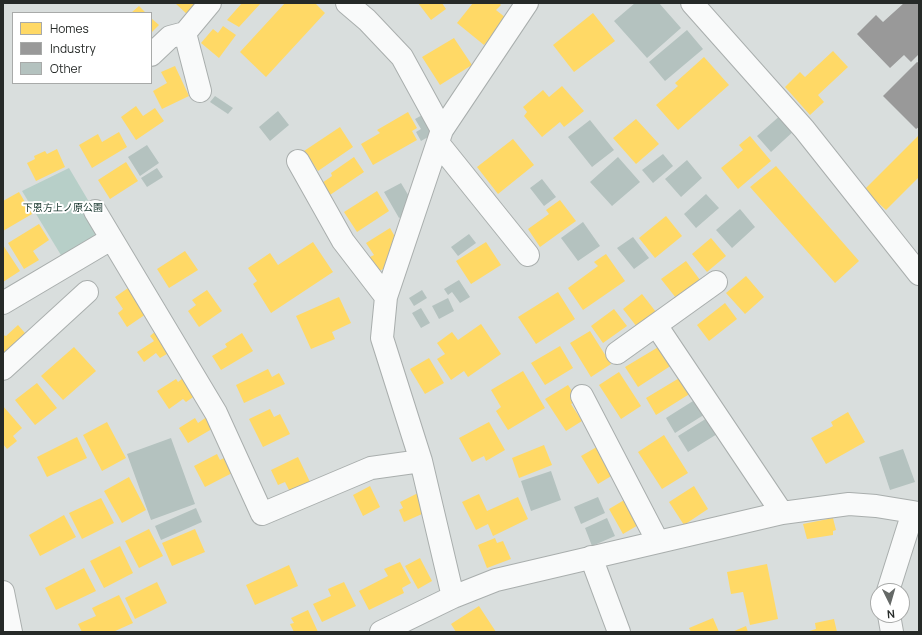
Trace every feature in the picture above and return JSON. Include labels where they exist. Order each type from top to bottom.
[{"type":"street","points":[[152,54],[170,37],[184,33],[210,3]]},
{"type":"street","points":[[347,3],[367,20],[402,57],[440,137],[528,255]]},
{"type":"street","points":[[453,597],[421,461],[382,338],[386,297],[440,137],[527,3]]},
{"type":"street","points":[[692,3],[804,129],[919,274]]},
{"type":"street","points":[[184,33],[200,92]]},
{"type":"street","points":[[298,161],[343,241],[386,297]]},
{"type":"street","points":[[95,212],[216,413],[262,514],[371,468],[421,461]]},
{"type":"street","points":[[3,303],[111,239]]},
{"type":"street","points":[[617,353],[716,282]]},
{"type":"street","points":[[3,369],[87,292]]},
{"type":"street","points":[[656,325],[782,513]]},
{"type":"street","points":[[582,396],[658,542]]},
{"type":"street","points":[[381,632],[453,597],[496,580],[782,513],[849,504],[916,512],[891,583]]},
{"type":"street","points":[[591,557],[619,632]]},
{"type":"street","points":[[3,592],[11,632]]},
{"type":"green space","name":"下恩方上ノ原公園","points":[[69,168],[111,239],[67,265],[22,191]]},
{"type":"building: Homes","points":[[175,3],[201,3],[189,16]]},
{"type":"building: Homes","points":[[242,3],[261,3],[239,27],[227,20]]},
{"type":"building: Homes","points":[[285,3],[315,3],[325,13],[266,77],[240,52]]},
{"type":"building: Homes","points":[[418,3],[442,3],[446,9],[431,20]]},
{"type":"building: Homes","points":[[473,3],[499,3],[501,5],[496,10],[506,18],[484,45],[457,23]]},
{"type":"building: Homes","points":[[139,6],[145,12],[132,12]]},
{"type":"building: Homes","points":[[593,13],[615,41],[574,72],[553,45]]},
{"type":"building: Homes","points":[[152,19],[159,25],[152,32]]},
{"type":"building: Homes","points":[[223,26],[236,35],[219,58],[201,43],[213,29],[218,33]]},
{"type":"building: Homes","points":[[454,38],[472,65],[440,85],[422,57]]},
{"type":"building: Homes","points":[[833,51],[848,67],[818,95],[824,102],[810,115],[785,87],[800,72],[805,77]]},
{"type":"building: Homes","points":[[704,57],[729,85],[678,130],[656,105],[678,86],[675,83]]},
{"type":"building: Homes","points":[[175,66],[189,96],[162,109],[153,91],[167,83],[161,72]]},
{"type":"building: Homes","points":[[562,86],[584,111],[564,127],[560,122],[542,137],[524,116],[527,112],[523,107],[543,90],[549,97]]},
{"type":"building: Homes","points":[[136,106],[143,116],[155,108],[164,121],[136,140],[121,117]]},
{"type":"building: Homes","points":[[408,112],[417,128],[412,131],[417,140],[373,165],[361,144],[380,133],[377,130]]},
{"type":"building: Homes","points":[[636,119],[659,144],[636,164],[613,138]]},
{"type":"building: Homes","points":[[340,127],[353,147],[318,171],[304,151]]},
{"type":"building: Homes","points":[[119,132],[127,147],[92,168],[79,145],[98,134],[102,142]]},
{"type":"building: Homes","points":[[919,135],[919,177],[886,210],[864,190]]},
{"type":"building: Homes","points":[[750,136],[771,161],[738,189],[721,168],[743,150],[739,145]]},
{"type":"building: Homes","points":[[513,139],[534,165],[498,194],[477,167]]},
{"type":"building: Homes","points":[[57,149],[65,167],[36,181],[27,163],[35,159],[34,156],[45,151],[47,154]]},
{"type":"building: Homes","points":[[354,157],[364,172],[330,195],[322,183],[332,176],[331,173]]},
{"type":"building: Homes","points":[[126,162],[138,181],[110,199],[98,180]]},
{"type":"building: Homes","points":[[776,166],[859,261],[835,283],[750,187]]},
{"type":"building: Homes","points":[[377,191],[389,211],[357,232],[344,212]]},
{"type":"building: Homes","points":[[19,192],[32,214],[3,231],[3,201]]},
{"type":"building: Homes","points":[[560,200],[576,221],[540,247],[528,229],[549,214],[546,210]]},
{"type":"building: Homes","points":[[666,216],[682,236],[655,258],[639,238]]},
{"type":"building: Homes","points":[[39,224],[49,240],[33,251],[39,260],[24,269],[8,243]]},
{"type":"building: Homes","points":[[390,228],[398,242],[391,246],[400,259],[376,273],[366,259],[374,255],[366,243]]},
{"type":"building: Homes","points":[[711,238],[726,256],[707,272],[692,254]]},
{"type":"building: Homes","points":[[313,242],[333,272],[271,313],[253,284],[257,281],[248,268],[270,253],[278,265]]},
{"type":"building: Homes","points":[[486,242],[501,265],[471,284],[456,261]]},
{"type":"building: Homes","points":[[3,245],[20,271],[3,282]]},
{"type":"building: Homes","points":[[185,251],[198,270],[169,288],[157,269]]},
{"type":"building: Homes","points":[[606,254],[625,281],[583,310],[568,288],[598,266],[594,262]]},
{"type":"building: Homes","points":[[686,261],[700,280],[676,298],[661,279]]},
{"type":"building: Homes","points":[[746,276],[764,297],[745,314],[726,293]]},
{"type":"building: Homes","points":[[131,286],[149,312],[127,327],[118,313],[123,309],[115,297]]},
{"type":"building: Homes","points":[[207,290],[222,311],[199,327],[188,311],[196,305],[192,300]]},
{"type":"building: Homes","points":[[558,292],[575,319],[536,344],[518,317]]},
{"type":"building: Homes","points":[[642,294],[656,312],[637,327],[623,309]]},
{"type":"building: Homes","points":[[339,297],[351,323],[332,332],[335,339],[311,349],[296,316]]},
{"type":"building: Homes","points":[[725,303],[737,319],[709,341],[697,325]]},
{"type":"building: Homes","points":[[614,309],[627,326],[603,343],[591,326]]},
{"type":"building: Homes","points":[[481,324],[501,354],[468,377],[464,371],[451,380],[437,359],[445,354],[437,343],[452,332],[458,340]]},
{"type":"building: Homes","points":[[18,325],[31,340],[3,365],[3,335],[6,336]]},
{"type":"building: Homes","points":[[158,329],[172,351],[160,358],[156,353],[144,362],[137,352],[154,341],[150,336]]},
{"type":"building: Homes","points":[[590,331],[611,364],[591,377],[570,343]]},
{"type":"building: Homes","points":[[242,333],[253,351],[221,370],[212,356],[227,347],[225,344]]},
{"type":"building: Homes","points":[[560,346],[573,368],[545,385],[531,363]]},
{"type":"building: Homes","points":[[660,346],[672,365],[638,387],[625,367]]},
{"type":"building: Homes","points":[[74,347],[96,371],[63,400],[41,376]]},
{"type":"building: Homes","points":[[429,358],[444,383],[425,394],[410,369]]},
{"type":"building: Homes","points":[[268,369],[272,377],[279,373],[285,384],[244,403],[236,385]]},
{"type":"building: Homes","points":[[523,371],[545,408],[508,430],[496,411],[501,407],[491,390]]},
{"type":"building: Homes","points":[[619,372],[641,406],[621,419],[599,385]]},
{"type":"building: Homes","points":[[187,375],[199,393],[186,402],[183,399],[169,409],[157,391],[176,379],[178,382]]},
{"type":"building: Homes","points":[[681,377],[691,393],[656,415],[646,398]]},
{"type":"building: Homes","points":[[37,383],[57,408],[35,425],[15,400]]},
{"type":"building: Homes","points":[[568,385],[578,400],[571,404],[582,421],[566,431],[545,399]]},
{"type":"building: Homes","points":[[3,406],[22,428],[13,436],[17,441],[7,449],[3,444]]},
{"type":"building: Homes","points":[[270,409],[274,417],[280,414],[290,434],[263,447],[249,419]]},
{"type":"building: Homes","points":[[848,412],[865,442],[826,464],[811,438],[833,426],[831,422]]},
{"type":"building: Homes","points":[[211,414],[217,426],[188,443],[179,428],[195,418],[198,423]]},
{"type":"building: Homes","points":[[107,422],[126,458],[102,471],[83,435]]},
{"type":"building: Homes","points":[[489,422],[505,450],[486,461],[484,456],[472,462],[459,438]]},
{"type":"building: Homes","points":[[664,435],[688,473],[662,489],[638,452]]},
{"type":"building: Homes","points":[[77,437],[87,458],[47,477],[37,457]]},
{"type":"building: Homes","points":[[602,444],[618,472],[598,484],[581,456]]},
{"type":"building: Homes","points":[[544,445],[552,465],[519,478],[512,458]]},
{"type":"building: Homes","points":[[217,454],[220,460],[228,456],[236,471],[205,487],[194,466]]},
{"type":"building: Homes","points":[[298,457],[310,482],[290,492],[285,482],[278,485],[271,470]]},
{"type":"building: Homes","points":[[129,477],[146,510],[122,523],[104,491]]},
{"type":"building: Homes","points":[[370,486],[380,507],[363,516],[353,495]]},
{"type":"building: Homes","points":[[694,486],[708,509],[684,525],[669,502]]},
{"type":"building: Homes","points":[[422,491],[431,510],[404,522],[399,510],[403,508],[400,502]]},
{"type":"building: Homes","points":[[479,494],[487,511],[518,497],[528,519],[493,536],[488,524],[476,530],[462,502]]},
{"type":"building: Homes","points":[[631,496],[645,521],[623,534],[609,509]]},
{"type":"building: Homes","points":[[101,498],[114,523],[82,539],[69,513]]},
{"type":"building: Homes","points":[[64,515],[76,537],[40,556],[29,535]]},
{"type":"building: Homes","points":[[833,518],[836,530],[833,531],[833,535],[807,539],[803,524]]},
{"type":"building: Homes","points":[[149,529],[163,556],[139,568],[125,541]]},
{"type":"building: Homes","points":[[195,529],[205,552],[172,566],[162,543]]},
{"type":"building: Homes","points":[[495,538],[497,543],[503,541],[511,559],[487,568],[478,545]]},
{"type":"building: Homes","points":[[120,546],[133,573],[104,588],[90,561]]},
{"type":"building: Homes","points":[[420,558],[432,581],[418,589],[405,566]]},
{"type":"building: Homes","points":[[400,562],[411,583],[402,588],[404,593],[369,610],[359,591],[388,576],[384,569]]},
{"type":"building: Homes","points":[[767,564],[778,619],[750,625],[743,592],[731,594],[727,572]]},
{"type":"building: Homes","points":[[289,565],[298,586],[255,605],[246,585]]},
{"type":"building: Homes","points":[[84,568],[96,591],[56,610],[45,588]]},
{"type":"building: Homes","points":[[157,582],[167,603],[135,619],[125,598]]},
{"type":"building: Homes","points":[[344,582],[356,606],[322,622],[313,604],[331,596],[328,589]]},
{"type":"building: Homes","points":[[119,595],[133,623],[113,632],[82,632],[78,624],[96,616],[92,608]]},
{"type":"building: Homes","points":[[479,606],[496,632],[456,632],[451,624]]},
{"type":"building: Homes","points":[[308,610],[318,632],[294,632],[290,624],[294,623],[291,618]]},
{"type":"building: Homes","points":[[713,618],[719,632],[691,632],[689,628]]},
{"type":"building: Homes","points":[[834,619],[837,632],[806,632],[816,629],[815,623]]},
{"type":"building: Homes","points":[[746,626],[748,632],[732,632]]},
{"type":"building: Industry","points":[[904,3],[919,3],[919,54],[911,62],[904,55],[890,68],[857,34],[876,15],[883,22]]},
{"type":"building: Industry","points":[[917,62],[919,63],[919,127],[916,129],[883,96]]},
{"type":"building: Other","points":[[635,3],[659,3],[681,28],[647,58],[614,21]]},
{"type":"building: Other","points":[[687,30],[703,49],[665,81],[649,62]]},
{"type":"building: Other","points":[[215,96],[233,108],[228,114],[210,102]]},
{"type":"building: Other","points":[[278,111],[289,125],[270,141],[259,127]]},
{"type":"building: Other","points":[[426,113],[437,132],[421,141],[416,132],[421,129],[415,119]]},
{"type":"building: Other","points":[[782,114],[796,129],[771,152],[757,136]]},
{"type":"building: Other","points":[[590,120],[614,150],[592,167],[568,137]]},
{"type":"building: Other","points":[[147,145],[159,163],[140,176],[128,157]]},
{"type":"building: Other","points":[[663,154],[673,166],[653,183],[642,170]]},
{"type":"building: Other","points":[[618,157],[640,182],[612,206],[590,182]]},
{"type":"building: Other","points":[[687,160],[702,178],[681,197],[665,179]]},
{"type":"building: Other","points":[[157,168],[163,177],[147,187],[141,178]]},
{"type":"building: Other","points":[[542,179],[556,197],[544,206],[530,188]]},
{"type":"building: Other","points":[[401,183],[416,208],[399,218],[384,192]]},
{"type":"building: Other","points":[[706,194],[719,208],[696,228],[684,214]]},
{"type":"building: Other","points":[[740,209],[755,227],[732,248],[716,230]]},
{"type":"building: Other","points":[[583,222],[600,246],[578,261],[561,238]]},
{"type":"building: Other","points":[[469,234],[476,243],[458,256],[451,247]]},
{"type":"building: Other","points":[[633,237],[649,258],[634,269],[617,248]]},
{"type":"building: Other","points":[[459,280],[470,297],[460,303],[452,292],[448,295],[444,289]]},
{"type":"building: Other","points":[[422,290],[427,298],[414,306],[409,298]]},
{"type":"building: Other","points":[[448,298],[454,311],[439,319],[432,306]]},
{"type":"building: Other","points":[[421,308],[430,323],[421,328],[412,313]]},
{"type":"building: Other","points":[[701,396],[710,411],[675,433],[666,418]]},
{"type":"building: Other","points":[[712,415],[722,431],[688,452],[678,436]]},
{"type":"building: Other","points":[[171,438],[195,504],[151,520],[127,454]]},
{"type":"building: Other","points":[[903,449],[915,482],[890,490],[879,457]]},
{"type":"building: Other","points":[[551,471],[561,500],[531,511],[521,481]]},
{"type":"building: Other","points":[[598,497],[605,513],[581,524],[574,507]]},
{"type":"building: Other","points":[[196,508],[202,522],[161,540],[155,526]]},
{"type":"building: Other","points":[[607,518],[615,536],[592,546],[585,528]]}]
